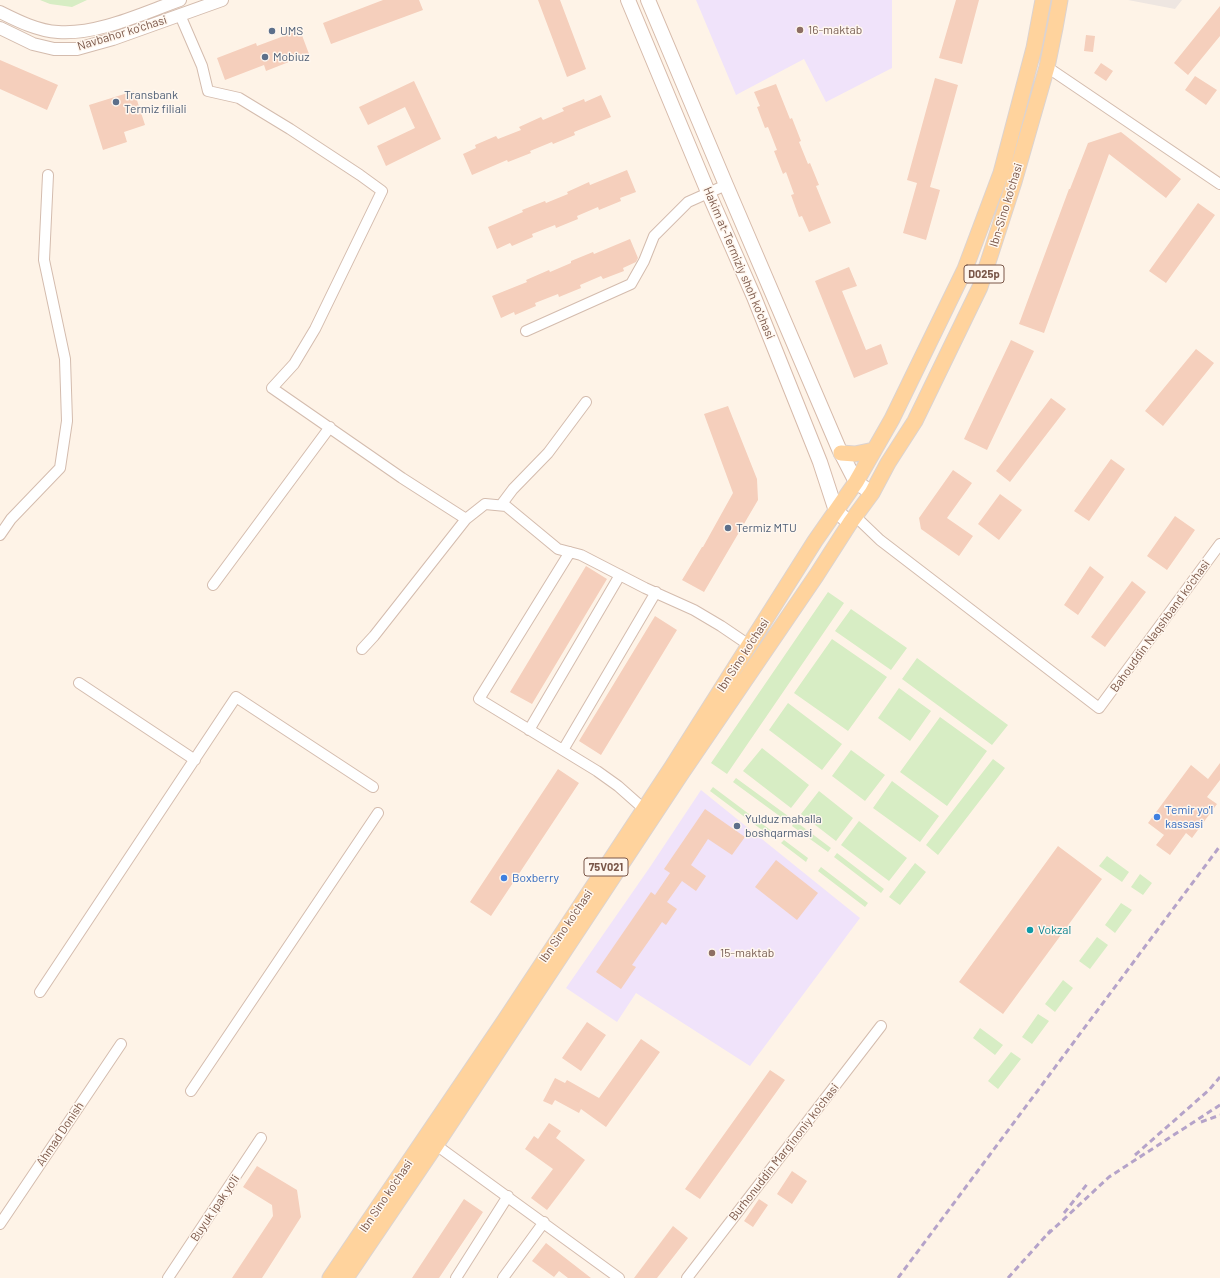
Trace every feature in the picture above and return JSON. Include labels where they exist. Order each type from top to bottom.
[{"type":"main road","name":"Hakim at-Termiziy shoh ko'chasi","points":[[628,0],[708,192],[754,297],[820,462],[836,511]]},
{"type":"main road","name":"Hakim at-Termiziy shoh ko'chasi","points":[[648,0],[841,453],[856,482],[872,493]]},
{"type":"main road","name":"Ibn-Sino ko'chasi","points":[[874,450],[892,420],[968,262],[1001,173],[1034,48],[1043,0]]},
{"type":"main road","name":"Ibn-Sino ko'chasi","points":[[853,520],[872,493],[914,421],[980,287],[1014,182],[1047,67],[1060,0]]},
{"type":"main road","points":[[841,453],[855,454],[874,450]]},
{"type":"main road","name":"Ibn Sino ko'chasi","points":[[330,1278],[505,1020],[644,809],[815,541],[856,482],[874,450]]},
{"type":"main road","points":[[836,511],[853,520]]},
{"type":"main road","name":"Ibn Sino ko'chasi","points":[[346,1278],[853,520]]},
{"type":"street","name":"Navbahor ko'chasi","points":[[0,12],[27,25],[57,32],[76,32],[119,22],[180,0]]},
{"type":"street","name":"Navbahor ko'chasi","points":[[0,28],[33,44],[54,50],[77,49],[114,39],[222,0]]},
{"type":"street","points":[[180,15],[202,66],[208,91],[239,98],[297,133],[382,191],[315,329],[294,364],[272,388],[402,478],[466,519]]},
{"type":"street","points":[[1047,67],[1220,184]]},
{"type":"street","points":[[0,535],[11,519],[60,468],[67,421],[65,359],[44,260],[48,175]]},
{"type":"street","points":[[526,331],[631,284],[644,261],[654,236],[688,202],[726,185]]},
{"type":"street","points":[[501,505],[513,489],[548,453],[586,402]]},
{"type":"street","points":[[213,585],[330,427]]},
{"type":"street","points":[[362,649],[374,636],[466,519],[485,504],[506,506],[558,549],[581,555],[694,610],[749,645]]},
{"type":"street","name":"Bahouddin Naqshband ko'chasi","points":[[853,520],[1099,708],[1220,544]]},
{"type":"street","points":[[570,552],[479,699],[563,750],[618,786],[644,809]]},
{"type":"street","points":[[529,730],[620,575]]},
{"type":"street","points":[[563,750],[656,592]]},
{"type":"street","points":[[79,683],[195,760]]},
{"type":"street","points":[[40,992],[236,697],[373,788]]},
{"type":"street","points":[[191,1091],[378,813]]},
{"type":"street","name":"Burhonuddin Marg'inoniy ko'chasi","points":[[687,1278],[881,1026]]},
{"type":"street","name":"Ahmad Donish","points":[[0,1224],[120,1044]]},
{"type":"street","name":"Buyuk ipak yo'li","points":[[168,1278],[261,1138]]},
{"type":"street","points":[[436,1145],[544,1222],[619,1278]]},
{"type":"street","points":[[456,1278],[508,1196]]},
{"type":"street","points":[[503,1278],[544,1222]]},
{"type":"shaded area","name":"16-maktab","points":[[696,0],[892,0],[892,68],[826,102],[804,59],[736,95]]},
{"type":"shaded area","points":[[1128,0],[1182,0],[1175,9]]},
{"type":"shaded area","name":"15-maktab","points":[[701,790],[860,918],[750,1066],[636,993],[617,1022],[566,988],[650,867]]},
{"type":"green space","points":[[40,0],[87,0],[72,7],[50,4]]},
{"type":"green space","points":[[828,592],[844,603],[727,774],[711,763]]},
{"type":"green space","points":[[851,609],[907,648],[891,670],[835,631]]},
{"type":"green space","points":[[832,639],[887,677],[848,731],[794,693]]},
{"type":"green space","points":[[917,658],[1008,725],[992,745],[902,679]]},
{"type":"green space","points":[[899,688],[931,711],[910,741],[878,718]]},
{"type":"green space","points":[[788,703],[842,744],[822,770],[769,730]]},
{"type":"green space","points":[[940,717],[987,751],[947,806],[900,772]]},
{"type":"green space","points":[[762,748],[809,785],[791,808],[743,771]]},
{"type":"green space","points":[[851,750],[885,775],[865,801],[832,776]]},
{"type":"green space","points":[[993,759],[1005,768],[938,855],[926,845]]},
{"type":"green space","points":[[736,778],[788,816],[785,820],[733,782]]},
{"type":"green space","points":[[892,781],[939,816],[920,842],[873,808]]},
{"type":"green space","points":[[713,787],[777,835],[774,839],[710,791]]},
{"type":"green space","points":[[819,791],[853,818],[836,841],[801,814]]},
{"type":"green space","points":[[795,821],[831,848],[828,852],[792,826]]},
{"type":"green space","points":[[859,821],[907,858],[889,881],[841,845]]},
{"type":"green space","points":[[784,840],[808,858],[806,862],[781,843]]},
{"type":"green space","points":[[837,853],[884,889],[881,893],[834,857]]},
{"type":"green space","points":[[1107,856],[1129,872],[1122,882],[1099,866]]},
{"type":"green space","points":[[915,863],[926,872],[900,905],[889,897]]},
{"type":"green space","points":[[821,867],[868,903],[865,907],[818,871]]},
{"type":"green space","points":[[1140,874],[1152,883],[1143,895],[1131,887]]},
{"type":"green space","points":[[1121,903],[1132,910],[1115,933],[1105,925]]},
{"type":"green space","points":[[1097,937],[1108,945],[1090,969],[1079,961]]},
{"type":"green space","points":[[1063,980],[1073,988],[1055,1012],[1045,1004]]},
{"type":"green space","points":[[1038,1014],[1049,1021],[1032,1044],[1022,1037]]},
{"type":"green space","points":[[980,1028],[1003,1045],[995,1055],[973,1038]]},
{"type":"green space","points":[[1011,1052],[1021,1059],[998,1089],[988,1081]]},
{"type":"building","points":[[383,0],[419,0],[423,10],[331,44],[323,23]]},
{"type":"building","points":[[538,0],[560,0],[586,69],[567,77]]},
{"type":"building","points":[[956,0],[979,0],[962,64],[939,58]]},
{"type":"building","points":[[1220,6],[1220,36],[1188,75],[1174,63]]},
{"type":"building","points":[[300,30],[309,54],[266,71],[264,65],[225,80],[217,58],[256,43],[257,46]]},
{"type":"building","points":[[1086,35],[1095,36],[1093,52],[1084,51]]},
{"type":"building","points":[[0,60],[58,85],[47,110],[0,89]]},
{"type":"building","points":[[1101,63],[1113,71],[1106,81],[1094,73]]},
{"type":"building","points":[[1195,76],[1217,90],[1206,105],[1185,90]]},
{"type":"building","points":[[935,78],[958,85],[930,187],[940,190],[926,240],[903,233],[917,183],[907,180]]},
{"type":"building","points":[[414,81],[441,139],[386,166],[377,146],[415,128],[405,107],[368,125],[359,107]]},
{"type":"building","points":[[776,84],[790,119],[792,118],[801,141],[799,142],[808,164],[810,163],[819,185],[816,186],[831,223],[809,232],[802,216],[799,217],[791,195],[794,194],[786,172],[783,174],[774,151],[777,150],[768,127],[765,128],[757,107],[760,106],[754,92]]},
{"type":"building","points":[[134,91],[145,125],[124,132],[127,142],[103,150],[89,105]]},
{"type":"building","points":[[601,95],[611,117],[574,132],[575,135],[553,144],[552,142],[530,151],[531,153],[508,162],[507,160],[472,175],[463,154],[476,148],[475,145],[496,136],[498,139],[521,130],[519,127],[541,117],[543,120],[564,111],[562,108],[584,99],[585,102]]},
{"type":"building","points":[[1121,132],[1181,179],[1166,198],[1109,154],[1044,333],[1019,324],[1069,189],[1088,143]]},
{"type":"building","points":[[627,170],[636,192],[620,198],[621,201],[599,210],[598,207],[577,216],[578,219],[556,228],[555,225],[532,234],[533,237],[512,246],[510,243],[497,249],[488,227],[523,212],[522,210],[545,201],[546,203],[568,194],[567,192],[589,182],[590,185]]},
{"type":"building","points":[[1198,203],[1215,215],[1166,283],[1149,271]]},
{"type":"building","points":[[630,239],[638,258],[636,262],[623,268],[624,271],[603,279],[601,276],[580,285],[581,288],[559,297],[558,294],[535,303],[536,306],[515,315],[514,312],[501,318],[492,296],[527,282],[526,280],[549,270],[550,272],[571,263],[571,261],[593,252],[594,254]]},
{"type":"building","points":[[849,267],[857,286],[842,291],[866,350],[881,344],[888,364],[854,378],[815,281]]},
{"type":"building","points":[[1011,340],[1034,351],[987,450],[964,439]]},
{"type":"building","points":[[1196,349],[1214,363],[1163,426],[1145,411]]},
{"type":"building","points":[[1051,398],[1066,409],[1010,482],[996,471]]},
{"type":"building","points":[[728,406],[757,479],[758,500],[704,592],[682,580],[703,547],[733,493],[704,414]]},
{"type":"building","points":[[1111,459],[1125,469],[1089,521],[1074,511]]},
{"type":"building","points":[[953,470],[972,483],[947,518],[973,536],[959,556],[921,529],[919,518]]},
{"type":"building","points":[[1000,494],[1022,510],[999,540],[978,524]]},
{"type":"building","points":[[1175,516],[1195,530],[1167,570],[1147,556]]},
{"type":"building","points":[[586,566],[607,579],[532,704],[510,692]]},
{"type":"building","points":[[1090,566],[1104,577],[1078,615],[1064,605]]},
{"type":"building","points":[[1132,581],[1146,592],[1105,647],[1091,637]]},
{"type":"building","points":[[655,616],[677,630],[601,755],[579,741]]},
{"type":"building","points":[[1220,763],[1220,780],[1207,797],[1217,804],[1192,838],[1186,833],[1170,855],[1156,845],[1164,835],[1148,823],[1191,765],[1208,779]]},
{"type":"building","points":[[558,769],[579,783],[491,916],[470,902]]},
{"type":"building","points":[[705,809],[745,837],[732,855],[708,839],[691,865],[706,876],[696,891],[682,881],[667,902],[677,909],[666,925],[662,922],[632,965],[636,967],[621,989],[596,972],[651,892],[655,895],[670,873],[664,869]]},
{"type":"building","name":"Vokzal","points":[[1058,846],[1102,879],[1003,1014],[959,982]]},
{"type":"building","points":[[776,860],[818,893],[797,920],[755,887]]},
{"type":"building","points":[[587,1022],[606,1035],[581,1071],[562,1058]]},
{"type":"building","points":[[641,1039],[660,1052],[606,1127],[581,1109],[579,1113],[555,1100],[552,1105],[543,1101],[555,1078],[565,1083],[567,1080],[599,1098]]},
{"type":"building","points":[[770,1070],[785,1080],[700,1199],[685,1189]]},
{"type":"building","points":[[549,1123],[561,1131],[556,1138],[585,1160],[547,1210],[531,1198],[553,1169],[525,1149],[534,1136],[538,1139]]},
{"type":"building","points":[[257,1166],[297,1190],[301,1217],[262,1278],[232,1278],[273,1216],[272,1205],[243,1187]]},
{"type":"building","points":[[792,1171],[807,1181],[792,1204],[777,1194]]},
{"type":"building","points":[[464,1199],[483,1212],[439,1278],[412,1278]]},
{"type":"building","points":[[759,1199],[768,1205],[753,1227],[744,1221]]},
{"type":"building","points":[[673,1226],[688,1238],[657,1278],[634,1278]]},
{"type":"building","points":[[546,1243],[591,1278],[568,1278],[559,1271],[554,1277],[532,1261]]},
{"type":"railway","points":[[898,1278],[1220,846]]},
{"type":"railway","points":[[1135,1155],[1209,1090],[1220,1077]]},
{"type":"railway","points":[[1048,1234],[1109,1177],[1220,1105]]},
{"type":"railway","points":[[1201,1122],[1220,1115]]},
{"type":"railway","points":[[1064,1213],[1088,1183]]},
{"type":"railway","points":[[1008,1278],[1051,1230]]},
{"type":"place","name":"16-maktab","points":[[800,30]]},
{"type":"place","name":"UMS","points":[[272,31]]},
{"type":"place","name":"Mobiuz","points":[[265,57]]},
{"type":"place","name":"Transbank Termiz filiali","points":[[116,102]]},
{"type":"place","name":"Termiz MTU","points":[[728,528]]},
{"type":"place","name":"Temir yo'l kassasi","points":[[1157,817]]},
{"type":"place","name":"Yulduz mahalla boshqarmasi","points":[[737,826]]},
{"type":"place","name":"Boxberry","points":[[504,878]]},
{"type":"place","name":"Vokzal","points":[[1030,930]]},
{"type":"place","name":"15-maktab","points":[[712,953]]}]
